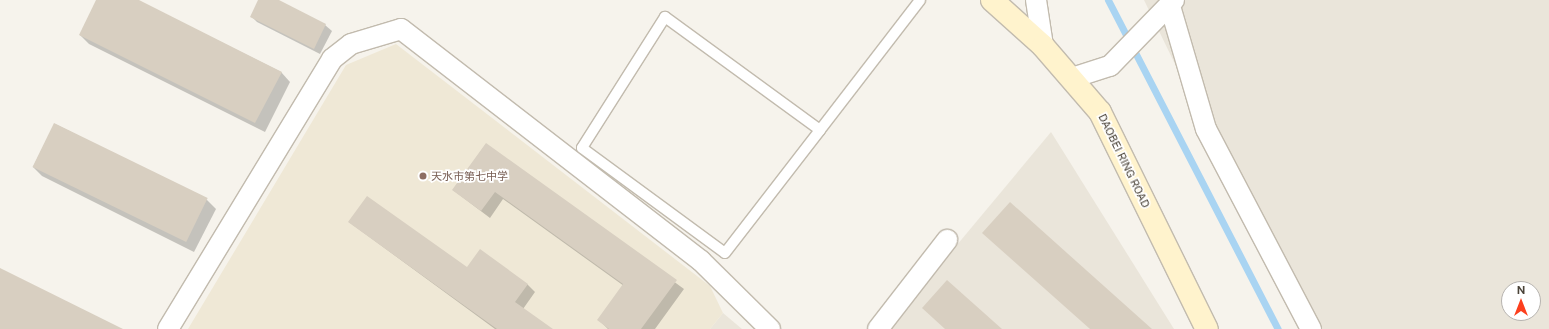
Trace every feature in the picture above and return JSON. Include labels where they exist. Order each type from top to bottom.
[{"type":"street","name":"DAOBEI RING ROAD","points":[[992,0],[1043,46],[1100,112],[1207,329]]},
{"type":"street","points":[[1036,0],[1043,46]]},
{"type":"street","points":[[1072,78],[1110,66],[1167,8],[1206,129],[1311,329]]},
{"type":"street","points":[[168,329],[332,59],[351,44],[401,29],[701,261],[770,329]]},
{"type":"street","points":[[878,329],[947,240]]},
{"type":"lane","points":[[820,130],[665,17],[582,148],[725,253],[820,130],[920,0]]},
{"type":"shaded area","points":[[1144,0],[1549,0],[1549,329],[1303,329]]},
{"type":"shaded area","name":"天水市第七中学","points":[[396,44],[710,286],[723,313],[710,329],[188,329],[346,65]]},
{"type":"shaded area","points":[[1051,132],[1174,329],[887,329]]},
{"type":"shaded area","points":[[723,313],[742,329],[710,329]]},
{"type":"building","points":[[96,0],[139,0],[282,72],[255,123],[79,35]]},
{"type":"building","points":[[258,0],[279,0],[326,24],[314,49],[250,17]]},
{"type":"building","points":[[54,123],[208,198],[186,242],[33,167]]},
{"type":"building","points":[[486,143],[677,280],[641,329],[609,329],[597,320],[623,284],[495,192],[481,211],[452,190]]},
{"type":"building","points":[[367,196],[467,267],[480,249],[528,284],[515,302],[553,329],[497,329],[348,222]]},
{"type":"building","points":[[1010,202],[1152,329],[1090,329],[982,233]]},
{"type":"building","points":[[0,268],[123,329],[0,329]]},
{"type":"building","points":[[947,280],[1002,329],[945,329],[922,308]]},
{"type":"waterway","points":[[1108,0],[1278,329]]},
{"type":"place","name":"天水市第七中学","points":[[423,176]]}]
